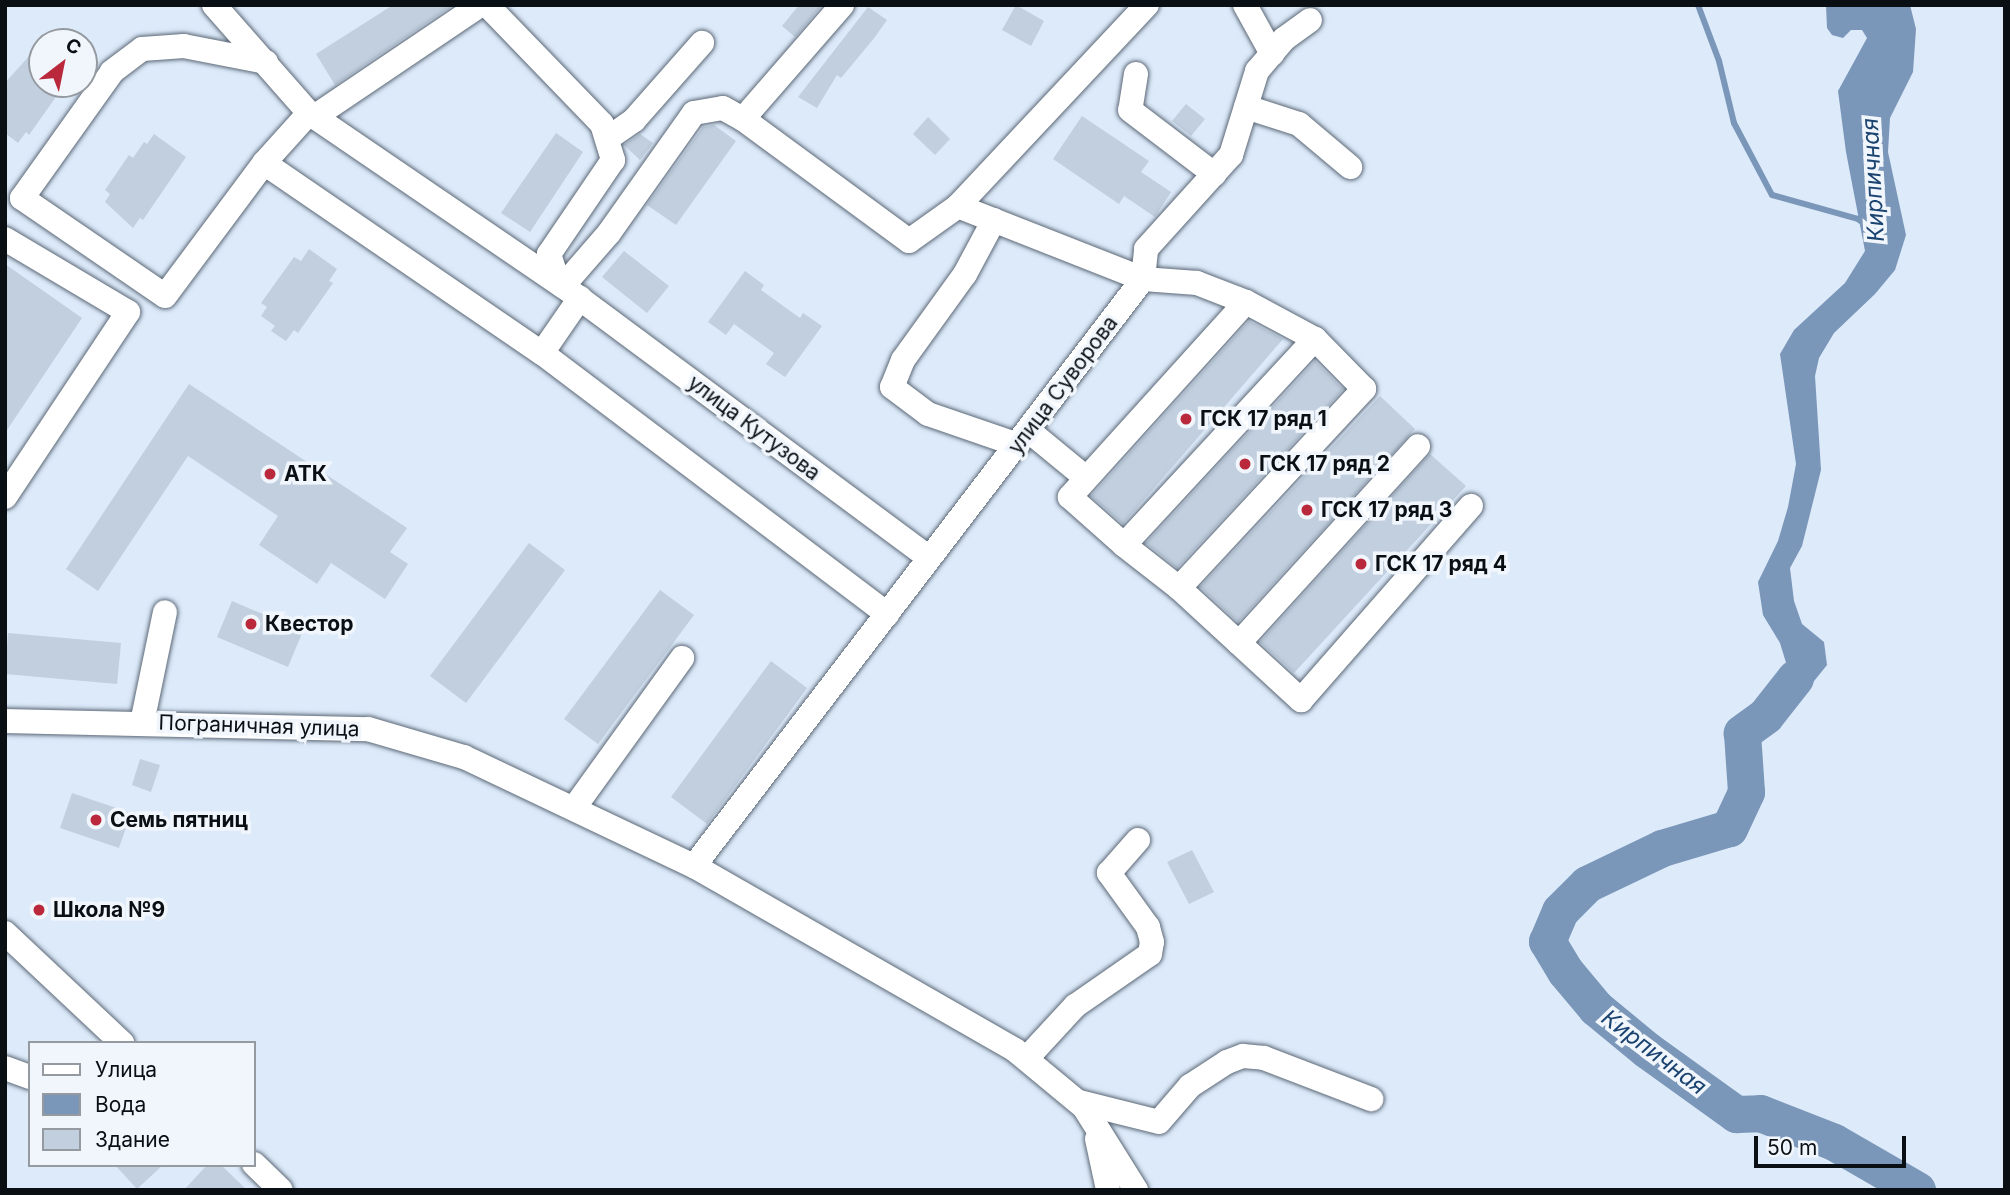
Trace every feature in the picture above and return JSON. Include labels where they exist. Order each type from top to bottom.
[{"type":"street","points":[[266,62],[184,46],[142,49],[111,72],[22,198],[165,296],[264,163],[311,115],[480,5]]},
{"type":"street","points":[[487,5],[603,124],[613,160],[549,254],[567,289]]},
{"type":"street","points":[[743,119],[842,5]]},
{"type":"street","points":[[542,353],[567,289],[694,113],[723,108],[743,119],[909,241],[958,206],[1147,5]]},
{"type":"street","points":[[1245,5],[1272,54]]},
{"type":"street","name":"улица Кутузова","points":[[217,6],[311,115],[567,289],[928,557]]},
{"type":"street","points":[[1143,279],[1146,249],[1231,155],[1257,71],[1284,39],[1310,20]]},
{"type":"street","points":[[607,139],[634,120],[702,43]]},
{"type":"street","points":[[1136,74],[1130,110],[1214,174]]},
{"type":"street","points":[[1246,107],[1298,124],[1350,167]]},
{"type":"street","points":[[264,163],[542,353],[887,614]]},
{"type":"street","points":[[958,206],[1143,279],[1197,283],[1246,302],[1315,339],[1364,389],[1179,588]]},
{"type":"street","points":[[994,220],[965,274],[903,360],[892,387],[928,414],[1024,438],[1086,478]]},
{"type":"street","points":[[5,239],[128,312],[5,497]]},
{"type":"street","name":"улица Суворова","points":[[694,866],[1143,279]]},
{"type":"street","points":[[1246,302],[1070,497],[1124,545],[1179,588],[1301,699],[1471,506]]},
{"type":"street","points":[[1124,545],[1315,339]]},
{"type":"street","points":[[1239,643],[1418,446]]},
{"type":"street","points":[[142,723],[165,612]]},
{"type":"street","points":[[574,808],[682,658]]},
{"type":"street","name":"Пограничная улица","points":[[5,721],[368,729],[464,757],[694,866],[1027,1058],[1086,1111]]},
{"type":"street","points":[[1027,1058],[1075,1006],[1150,954],[1152,942],[1148,928],[1109,873],[1138,840]]},
{"type":"street","points":[[5,933],[120,1041]]},
{"type":"street","points":[[1086,1111],[1159,1122],[1190,1086],[1227,1062],[1243,1056],[1264,1058],[1371,1099]]},
{"type":"street","points":[[5,1068],[28,1076]]},
{"type":"street","points":[[1086,1111],[1108,1190]]},
{"type":"street","points":[[1086,1111],[1136,1190]]},
{"type":"street","points":[[256,1166],[281,1190]]},
{"type":"water","points":[[1826,5],[1910,5],[1916,29],[1913,72],[1890,118],[1888,152],[1906,235],[1895,270],[1875,294],[1834,333],[1819,358],[1815,376],[1821,470],[1802,546],[1790,568],[1794,601],[1802,624],[1824,642],[1827,665],[1798,701],[1765,716],[1771,695],[1787,666],[1780,643],[1763,615],[1758,582],[1778,541],[1796,464],[1780,354],[1794,330],[1845,283],[1865,251],[1846,152],[1838,91],[1867,38],[1862,30],[1851,30],[1843,38],[1832,35],[1827,28]]},
{"type":"building","points":[[393,5],[453,5],[335,85],[316,54]]},
{"type":"building","points":[[799,5],[822,5],[795,37],[782,26]]},
{"type":"building","points":[[1016,5],[1044,21],[1031,46],[1002,30]]},
{"type":"building","points":[[868,7],[887,20],[875,37],[841,78],[837,75],[817,108],[798,97]]},
{"type":"building","points":[[28,57],[28,98],[55,98],[29,135],[26,132],[18,143],[5,133],[5,83]]},
{"type":"building","points":[[1186,104],[1205,119],[1191,136],[1172,121]]},
{"type":"building","points":[[1082,116],[1149,161],[1141,172],[1171,192],[1155,217],[1124,196],[1119,204],[1053,159]]},
{"type":"building","points":[[928,117],[950,139],[935,155],[913,134]]},
{"type":"building","points":[[714,125],[736,141],[676,225],[647,205],[703,127]]},
{"type":"building","points":[[556,133],[583,152],[530,232],[501,213]]},
{"type":"building","points":[[154,134],[186,157],[143,220],[140,218],[133,228],[105,202],[110,194],[105,190],[129,155],[133,158],[144,142],[147,144]]},
{"type":"building","points":[[640,134],[653,143],[640,160],[624,145]]},
{"type":"building","points":[[309,249],[337,269],[329,281],[333,283],[298,333],[294,330],[286,341],[271,331],[275,326],[261,316],[267,307],[261,303],[294,257],[301,261]]},
{"type":"building","points":[[624,251],[669,286],[647,313],[602,277]]},
{"type":"building","points":[[5,264],[82,318],[5,433]]},
{"type":"building","points":[[745,271],[764,285],[761,290],[800,318],[803,313],[822,326],[785,377],[766,364],[774,353],[734,324],[726,335],[708,322]]},
{"type":"building","name":"ГСК 17 ряд 1","points":[[1249,321],[1283,339],[1123,524],[1091,496]]},
{"type":"building","name":"ГСК 17 ряд 2","points":[[1315,361],[1343,389],[1341,392],[1177,568],[1146,543]]},
{"type":"building","name":"АТК","points":[[189,384],[407,528],[390,552],[408,564],[385,599],[331,563],[317,584],[259,545],[278,516],[188,456],[98,591],[66,569]]},
{"type":"building","name":"ГСК 17 ряд 3","points":[[1380,396],[1415,429],[1238,622],[1200,587]]},
{"type":"building","name":"ГСК 17 ряд 4","points":[[1430,454],[1466,486],[1294,673],[1260,642]]},
{"type":"building","points":[[529,543],[565,570],[466,703],[430,676]]},
{"type":"building","points":[[660,590],[694,615],[598,744],[564,719]]},
{"type":"building","points":[[232,601],[303,631],[288,667],[217,637]]},
{"type":"building","points":[[8,633],[121,643],[117,684],[5,674]]},
{"type":"building","points":[[771,661],[807,688],[707,824],[671,797]]},
{"type":"building","points":[[140,759],[160,765],[151,792],[132,785]]},
{"type":"building","name":"Семь пятниц","points":[[72,793],[131,813],[119,848],[60,828]]},
{"type":"building","points":[[1192,850],[1214,892],[1189,904],[1167,862]]},
{"type":"building","points":[[117,1167],[161,1167],[137,1189]]},
{"type":"building","points":[[205,1167],[223,1167],[247,1190],[184,1190]]},
{"type":"waterway","points":[[1698,5],[1719,61],[1734,123],[1772,195],[1858,219],[1865,224]]},
{"type":"waterway","name":"Кирпичная","points":[[1795,678],[1765,716],[1742,733],[1746,792],[1729,828],[1662,848],[1587,884],[1560,911],[1547,941],[1565,971],[1596,1008],[1647,1050],[1736,1114],[1760,1113],[1834,1142],[1917,1190]]},
{"type":"place","name":"ГСК 17 ряд 1","points":[[1186,419]]},
{"type":"place","name":"ГСК 17 ряд 2","points":[[1245,464]]},
{"type":"place","name":"АТК","points":[[270,474]]},
{"type":"place","name":"ГСК 17 ряд 3","points":[[1307,510]]},
{"type":"place","name":"ГСК 17 ряд 4","points":[[1361,564]]},
{"type":"place","name":"Квестор","points":[[251,624]]},
{"type":"place","name":"Семь пятниц","points":[[96,820]]},
{"type":"place","name":"Школа №9","points":[[39,910]]}]
